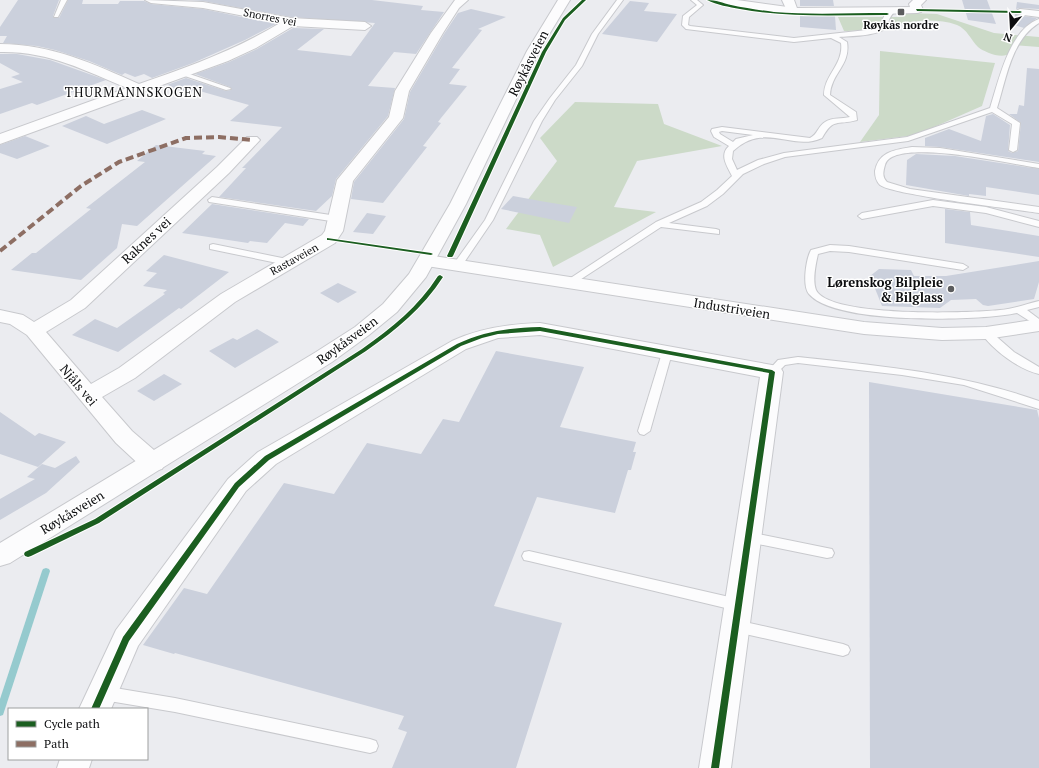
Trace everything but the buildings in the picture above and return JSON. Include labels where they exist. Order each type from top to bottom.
[{"type":"street","name":"Snorres vei","points":[[151,0],[203,5],[291,22],[365,26]]},
{"type":"street","name":"Rastaveien","points":[[88,396],[127,373],[228,298],[287,262],[329,239],[334,231],[345,180],[396,118],[402,92],[437,33],[455,6],[462,0]]},
{"type":"street","name":"Røykåsveien","points":[[0,556],[292,378],[362,331],[402,295],[427,261],[458,204],[533,51],[564,0]]},
{"type":"street","points":[[723,0],[756,8],[790,5],[893,10],[918,5]]},
{"type":"street","points":[[1020,12],[1039,14]]},
{"type":"street","points":[[0,139],[223,58],[246,48],[291,22]]},
{"type":"street","points":[[0,48],[26,48],[51,52],[138,88]]},
{"type":"street","name":"Raknes vei","points":[[34,331],[78,304],[223,170],[252,140]]},
{"type":"street","name":"Industriveien","points":[[427,261],[568,283],[862,319],[942,334],[986,333],[1039,325]]},
{"type":"street","name":"Njåls vei","points":[[0,316],[16,319],[34,331],[124,437],[153,463]]},
{"type":"street","points":[[98,701],[126,639],[237,485],[267,458],[459,345],[478,336],[502,331],[540,330],[752,367],[772,372],[715,768]]},
{"type":"lane","points":[[56,16],[64,0]]},
{"type":"lane","points":[[458,265],[489,220],[538,121],[552,98],[579,66],[595,34],[620,0]]},
{"type":"lane","points":[[694,0],[700,5],[686,16],[685,26],[691,29],[794,40],[878,31],[883,27],[887,14],[893,10]]},
{"type":"lane","points":[[993,109],[1014,46],[1028,27],[1039,21]]},
{"type":"lane","points":[[734,145],[717,135],[715,131],[722,129],[813,140],[819,136],[822,127],[827,123],[854,118],[853,114],[831,100],[827,95],[830,80],[841,66],[845,50],[844,42],[832,36]]},
{"type":"lane","points":[[181,73],[228,89]]},
{"type":"lane","points":[[568,283],[659,224],[704,204],[740,172],[761,162],[784,155],[908,139],[993,109],[1016,123],[1013,150]]},
{"type":"lane","points":[[736,176],[728,159],[729,150],[739,141],[763,135]]},
{"type":"lane","points":[[1039,166],[940,150],[912,149],[894,152],[888,156],[882,161],[879,173],[880,180],[884,184],[903,190],[1039,210]]},
{"type":"lane","points":[[212,200],[337,219]]},
{"type":"lane","points":[[862,216],[933,203],[986,210],[1039,224]]},
{"type":"lane","points":[[659,224],[716,232]]},
{"type":"lane","points":[[213,246],[287,262]]},
{"type":"lane","points":[[963,267],[850,249],[826,248],[814,252],[810,288],[814,294],[862,319],[909,315],[960,315],[1020,310],[1039,304]]},
{"type":"lane","points":[[1020,310],[1039,325]]},
{"type":"lane","points":[[986,333],[996,344],[1039,371]]},
{"type":"lane","points":[[644,431],[667,353]]},
{"type":"lane","points":[[772,372],[782,362],[798,360],[893,371],[964,382],[1001,392],[1039,406]]},
{"type":"lane","points":[[748,537],[827,553]]},
{"type":"lane","points":[[529,556],[737,615],[843,650]]},
{"type":"lane","points":[[98,701],[175,705],[370,746]]},
{"type":"green space","points":[[908,13],[937,14],[994,33],[1039,37],[1039,47],[1013,45],[1010,53],[1003,56],[989,53],[978,47],[966,32],[957,25],[943,22],[915,21],[872,29],[844,31],[838,17],[898,17]]},
{"type":"green space","points":[[880,51],[995,63],[982,106],[916,135],[860,142],[879,115]]},
{"type":"green space","points":[[575,102],[658,104],[664,124],[722,146],[637,161],[614,207],[656,212],[553,267],[540,235],[506,229],[557,161],[540,138]]},
{"type":"waterway","points":[[0,712],[46,571]]},
{"type":"marked path","points":[[0,251],[81,186],[119,162],[186,138],[219,137],[252,140]]},
{"type":"cycle path","points":[[450,256],[544,52],[564,19],[584,0]]},
{"type":"cycle path","points":[[709,0],[731,6],[775,13],[820,15],[887,14]]},
{"type":"cycle path","points":[[917,10],[1020,12]]},
{"type":"cycle path","points":[[329,239],[431,254]]},
{"type":"cycle path","points":[[28,554],[97,521],[364,350],[406,318],[425,298],[440,277]]},
{"type":"cycle path","points":[[95,708],[126,639],[237,485],[267,458],[459,345],[470,340],[498,332],[540,329],[772,372],[715,768]]},
{"type":"place","name":"Røykås nordre","points":[[901,12]]},
{"type":"place","name":"Lørenskog Bilpleie & Bilglass","points":[[951,289]]},
{"type":"district","name":"THURMANNSKOGEN","points":[[134,92]]}]
